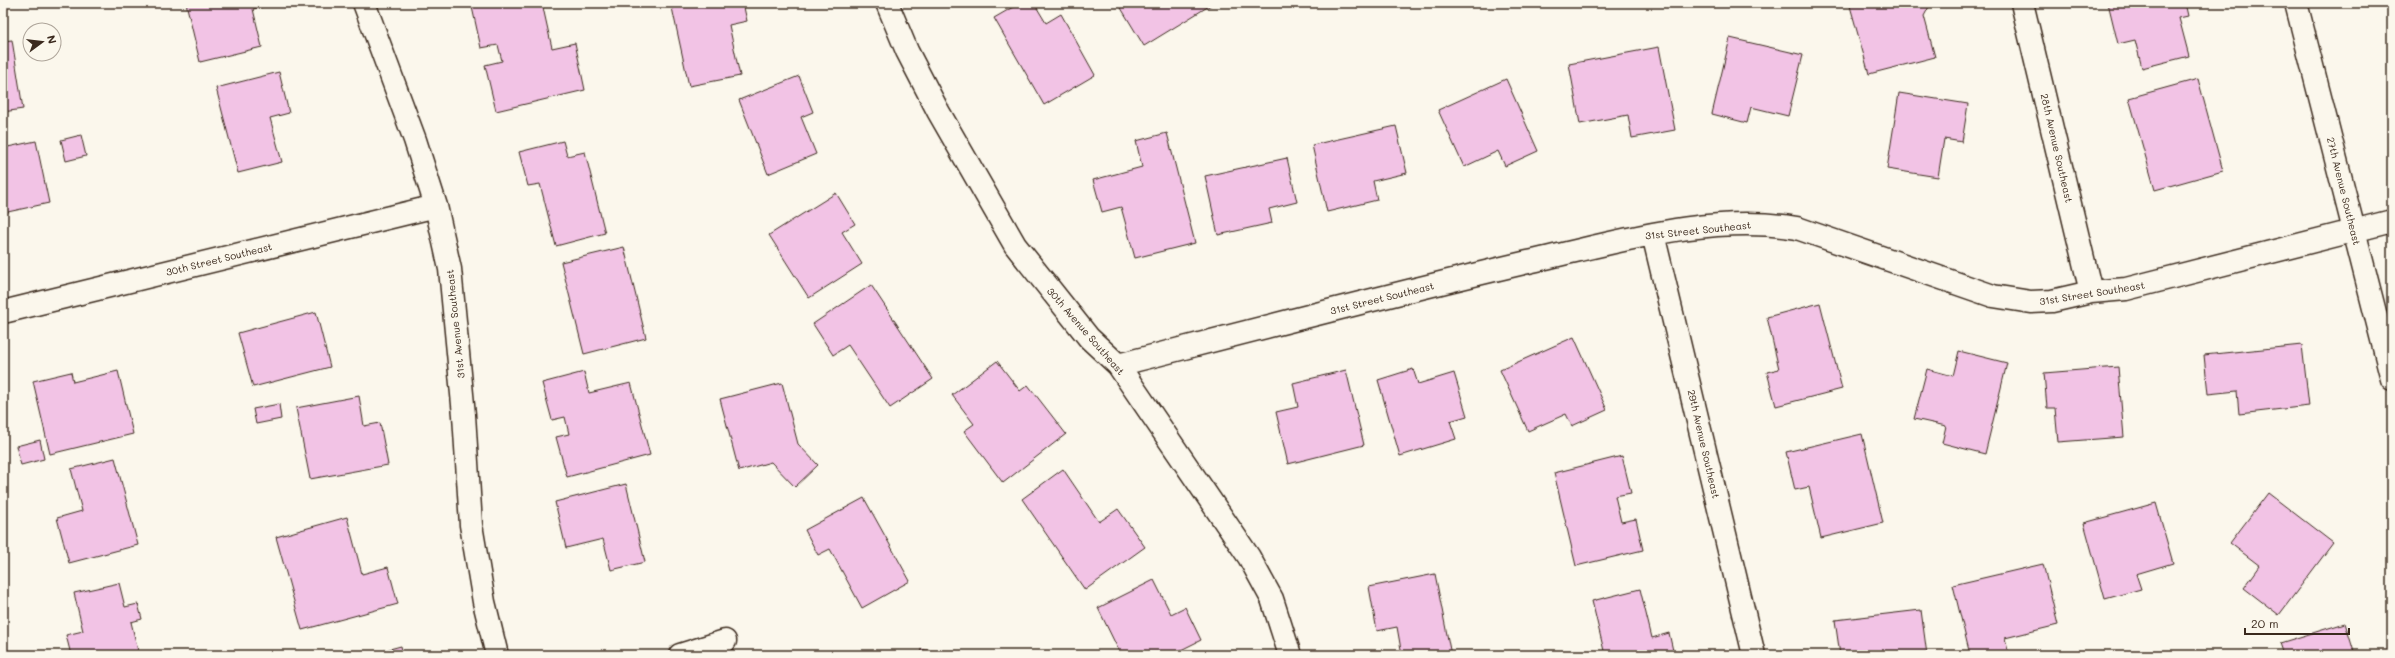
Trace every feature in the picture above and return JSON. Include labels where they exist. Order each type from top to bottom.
[{"type":"street","name":"31st Avenue Southeast","points":[[364,3],[415,140],[436,206],[450,269],[464,415],[471,525],[484,602],[497,655]]},
{"type":"street","name":"30th Avenue Southeast","points":[[887,3],[907,51],[938,111],[1015,245],[1090,338],[1118,365],[1249,557],[1272,599],[1290,655]]},
{"type":"street","name":"28th Avenue Southeast","points":[[2022,3],[2092,292]]},
{"type":"street","name":"27th Avenue Southeast","points":[[2296,3],[2392,379]]},
{"type":"street","name":"30th Street Southeast","points":[[3,312],[436,206]]},
{"type":"street","name":"31st Street Southeast","points":[[1118,365],[1434,284],[1653,234],[1733,224],[1770,223],[1797,228],[1993,296],[2031,302],[2045,302],[2092,292],[2126,289],[2392,221]]},
{"type":"street","name":"29th Avenue Southeast","points":[[1653,234],[1754,655]]},
{"type":"street","points":[[680,655],[725,641]]},
{"type":"building","points":[[186,3],[278,3],[253,9],[262,47],[200,62]]},
{"type":"building","points":[[487,3],[542,3],[552,48],[575,43],[585,90],[496,111],[485,65],[502,61],[498,45],[481,48],[472,7]]},
{"type":"building","points":[[671,3],[743,3],[747,21],[729,25],[740,76],[689,86]]},
{"type":"building","points":[[1020,3],[1034,3],[1046,23],[1061,14],[1095,75],[1044,105],[994,18]]},
{"type":"building","points":[[1118,3],[1214,3],[1144,46]]},
{"type":"building","points":[[1862,3],[1931,3],[1924,16],[1935,57],[1869,74],[1850,6]]},
{"type":"building","points":[[2108,3],[2185,3],[2188,16],[2179,18],[2189,56],[2142,68],[2135,40],[2118,44]]},
{"type":"building","points":[[1730,38],[1803,55],[1788,116],[1751,107],[1747,123],[1712,114]]},
{"type":"building","points":[[12,40],[23,109],[3,112],[3,41]]},
{"type":"building","points":[[1659,47],[1675,130],[1632,138],[1628,115],[1580,124],[1569,64]]},
{"type":"building","points":[[279,72],[289,113],[270,118],[282,162],[238,173],[216,88]]},
{"type":"building","points":[[799,76],[813,112],[801,117],[816,154],[768,174],[739,100]]},
{"type":"building","points":[[1506,79],[1538,151],[1505,166],[1498,151],[1464,167],[1438,110]]},
{"type":"building","points":[[2198,79],[2223,171],[2155,190],[2129,98]]},
{"type":"building","points":[[1899,93],[1968,104],[1962,142],[1944,139],[1938,177],[1887,169]]},
{"type":"building","points":[[1396,126],[1407,173],[1373,181],[1377,200],[1327,212],[1312,145]]},
{"type":"building","points":[[1167,133],[1195,243],[1135,258],[1121,207],[1102,212],[1093,180],[1142,167],[1136,141]]},
{"type":"building","points":[[81,135],[86,156],[66,161],[61,140]]},
{"type":"building","points":[[36,141],[49,203],[3,213],[3,148]]},
{"type":"building","points":[[563,141],[567,156],[585,152],[605,233],[556,246],[540,184],[528,186],[519,152]]},
{"type":"building","points":[[1287,158],[1297,202],[1269,209],[1272,223],[1218,235],[1205,176]]},
{"type":"building","points":[[836,193],[855,224],[842,232],[862,264],[809,298],[769,235]]},
{"type":"building","points":[[624,247],[646,338],[584,354],[561,262]]},
{"type":"building","points":[[871,285],[933,379],[890,408],[848,345],[833,355],[813,324]]},
{"type":"building","points":[[1820,303],[1842,389],[1776,406],[1767,372],[1779,369],[1767,317]]},
{"type":"building","points":[[316,312],[330,367],[253,387],[238,333]]},
{"type":"building","points":[[1574,337],[1607,410],[1572,426],[1566,414],[1528,431],[1500,370]]},
{"type":"building","points":[[2302,345],[2309,406],[2239,414],[2237,391],[2208,394],[2204,355]]},
{"type":"building","points":[[1959,351],[2007,363],[1985,454],[1942,443],[1946,426],[1914,419],[1927,369],[1953,376]]},
{"type":"building","points":[[997,361],[1020,391],[1028,385],[1066,434],[1003,483],[964,431],[974,424],[952,395]]},
{"type":"building","points":[[2118,367],[2124,437],[2058,442],[2055,408],[2047,408],[2044,373]]},
{"type":"building","points":[[1413,369],[1418,384],[1454,373],[1467,416],[1450,421],[1456,439],[1400,456],[1378,380]]},
{"type":"building","points":[[1346,370],[1364,445],[1288,464],[1276,412],[1298,407],[1293,383]]},
{"type":"building","points":[[118,371],[133,434],[50,454],[33,381],[71,372],[73,382]]},
{"type":"building","points":[[584,372],[589,393],[631,383],[650,455],[567,477],[556,437],[569,434],[565,417],[552,420],[542,383]]},
{"type":"building","points":[[782,383],[798,444],[818,465],[795,487],[771,462],[739,471],[720,399]]},
{"type":"building","points":[[359,396],[364,426],[380,423],[388,465],[310,479],[296,408]]},
{"type":"building","points":[[279,404],[281,419],[256,424],[253,409]]},
{"type":"building","points":[[1862,434],[1883,523],[1821,538],[1809,487],[1795,490],[1786,452]]},
{"type":"building","points":[[40,440],[44,459],[21,465],[16,446]]},
{"type":"building","points":[[1622,456],[1631,493],[1615,496],[1621,522],[1636,519],[1643,550],[1576,566],[1554,473]]},
{"type":"building","points":[[115,458],[138,545],[69,563],[57,518],[82,511],[71,469]]},
{"type":"building","points":[[1063,469],[1099,522],[1118,509],[1145,547],[1085,590],[1022,499]]},
{"type":"building","points":[[626,484],[645,562],[611,570],[603,539],[566,548],[555,502]]},
{"type":"building","points":[[2268,493],[2333,543],[2279,615],[2244,588],[2260,566],[2230,543]]},
{"type":"building","points":[[864,498],[910,581],[862,608],[830,549],[818,555],[805,530]]},
{"type":"building","points":[[2156,503],[2173,563],[2136,574],[2141,589],[2105,599],[2084,523]]},
{"type":"building","points":[[347,517],[362,574],[388,567],[398,604],[302,630],[276,537]]},
{"type":"building","points":[[2043,564],[2058,625],[2005,638],[2009,655],[1970,655],[1953,585]]},
{"type":"building","points":[[1435,574],[1451,655],[1402,655],[1397,627],[1377,631],[1369,587]]},
{"type":"building","points":[[1154,580],[1171,614],[1185,607],[1201,640],[1171,655],[1121,655],[1098,608]]},
{"type":"building","points":[[119,583],[125,607],[138,604],[142,619],[131,622],[139,655],[71,655],[66,635],[83,631],[74,593]]},
{"type":"building","points":[[1640,589],[1652,638],[1669,633],[1674,655],[1605,655],[1592,601]]},
{"type":"building","points":[[1921,610],[1927,655],[1840,655],[1835,620]]},
{"type":"building","points":[[2345,623],[2355,655],[2284,655],[2280,643]]},
{"type":"building","points":[[401,646],[403,655],[367,655]]},
{"type":"building","points":[[921,649],[950,655],[920,655]]}]
